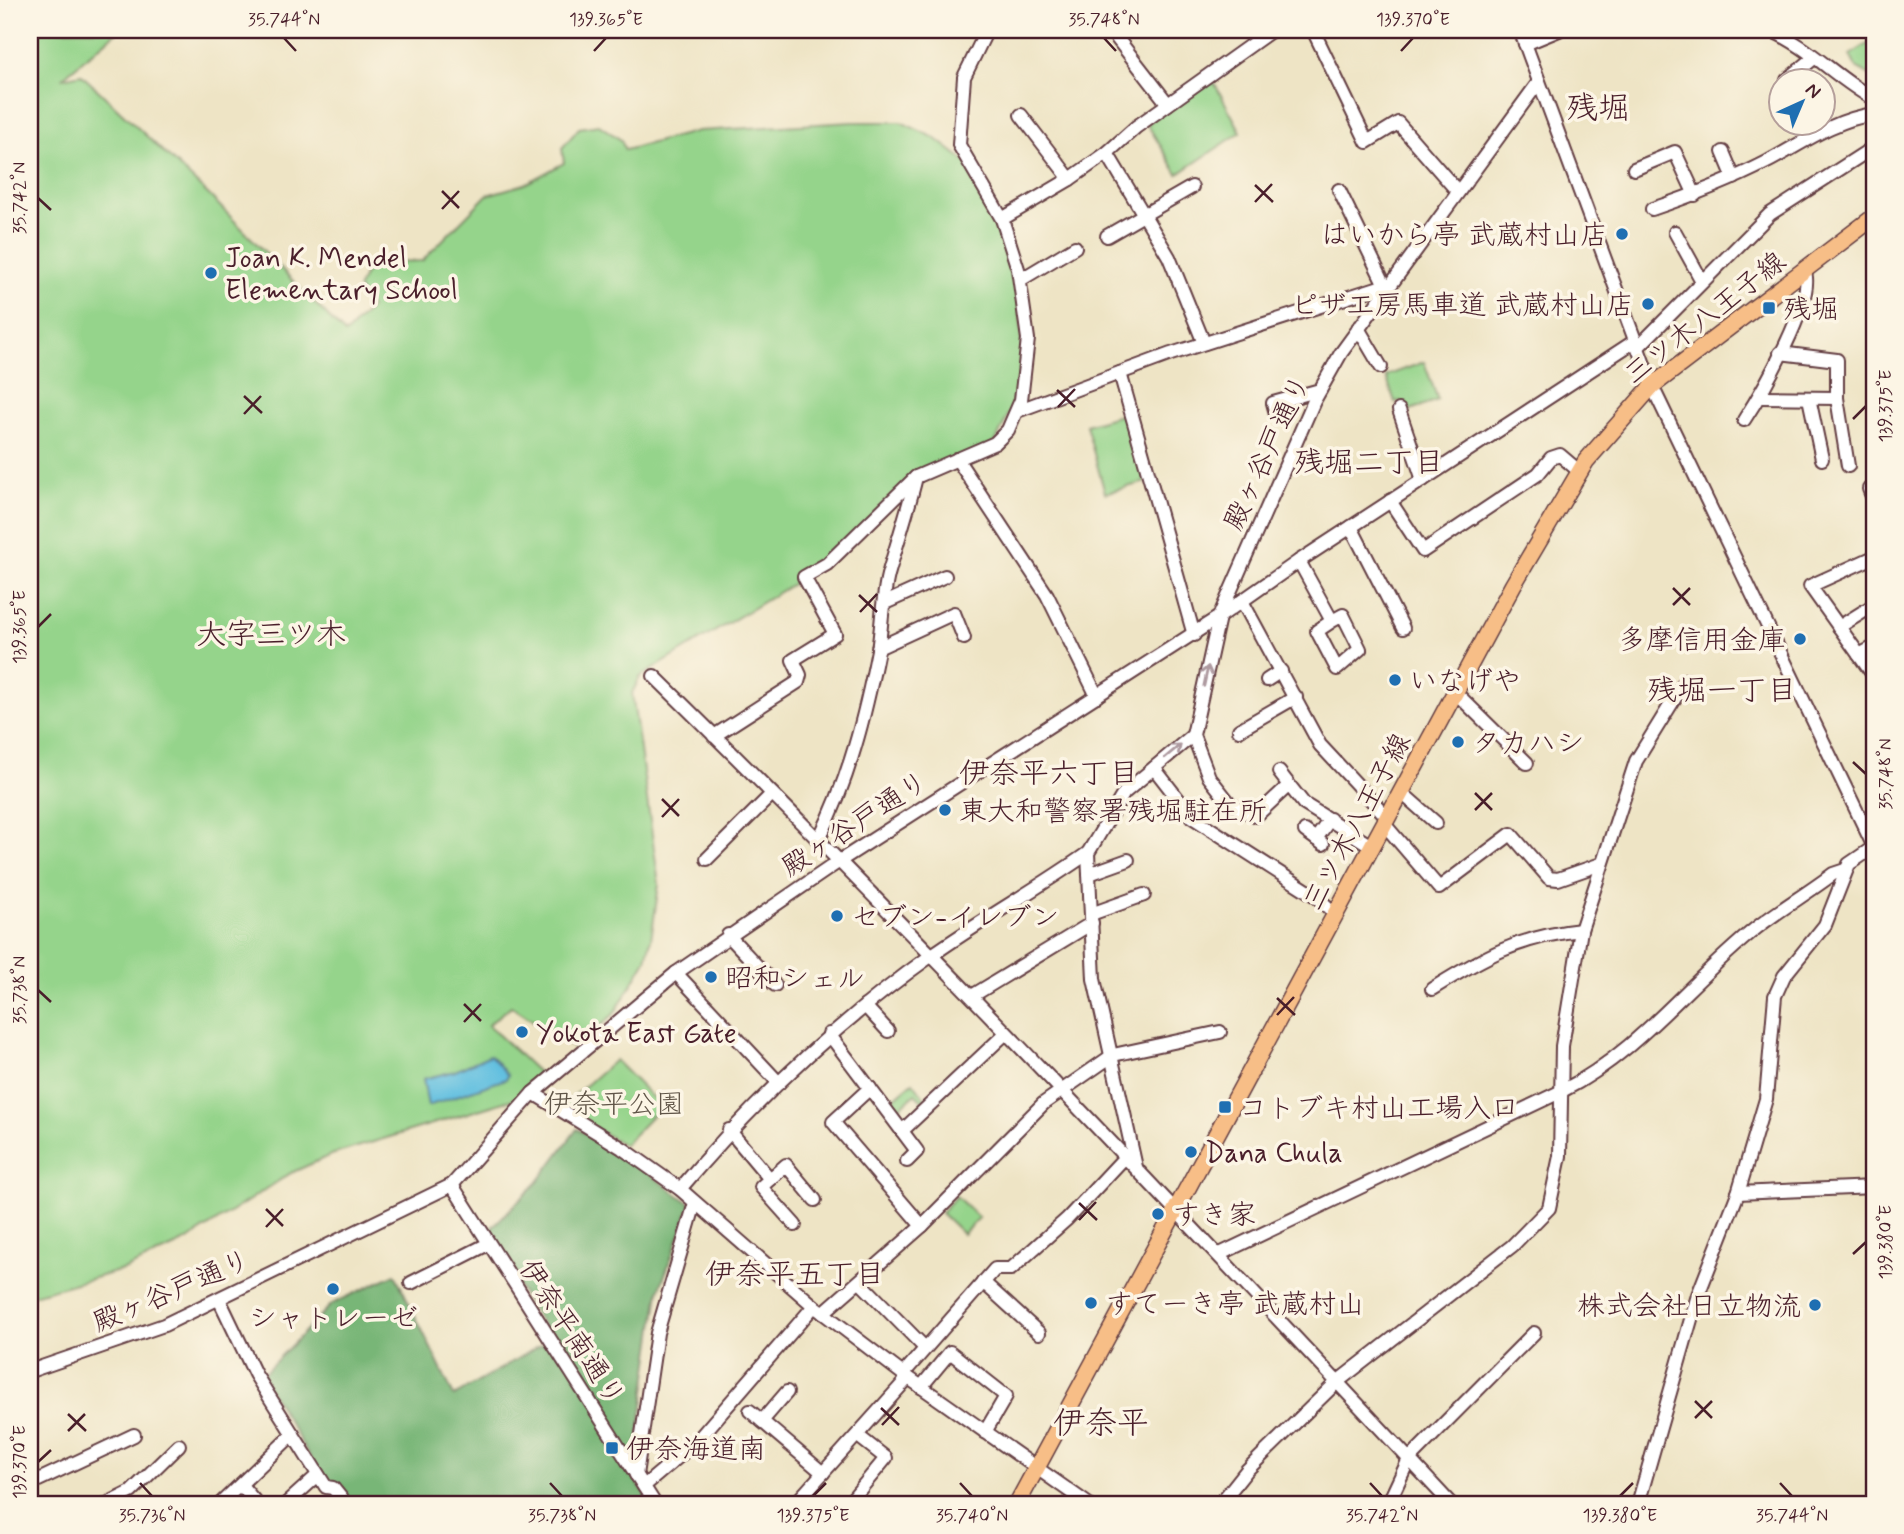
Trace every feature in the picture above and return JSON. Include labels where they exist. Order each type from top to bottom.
[{"type":"main road","name":"三ツ木八王子線","points":[[1017,1504],[1455,692],[1580,472],[1606,436],[1652,386],[1874,217]]},
{"type":"street","points":[[714,736],[798,682],[800,675],[793,660],[835,634],[804,577],[827,564],[916,477],[1000,440],[1017,411],[1024,382],[1028,339],[1020,280],[1002,219],[959,145],[964,77],[987,30]]},
{"type":"street","points":[[1114,30],[1116,37],[1168,104]]},
{"type":"street","points":[[1002,219],[1070,179],[1107,153],[1130,132],[1272,30]]},
{"type":"street","points":[[1312,30],[1367,142],[1398,122],[1458,192]]},
{"type":"street","points":[[1520,30],[1652,386],[1874,847],[1853,860],[1845,870],[1825,925],[1784,976],[1775,996],[1769,1086],[1738,1193],[1698,1295],[1638,1504]]},
{"type":"street","points":[[1525,44],[1559,30]]},
{"type":"street","points":[[1770,30],[1794,40],[1855,89],[1874,99]]},
{"type":"street","points":[[1804,66],[1814,58]]},
{"type":"street","name":"殿ヶ谷戸通り","points":[[30,1371],[164,1325],[452,1185],[533,1093],[676,973],[841,860],[1219,617],[1320,390],[1387,285],[1538,83]]},
{"type":"street","points":[[1021,114],[1070,179]]},
{"type":"street","points":[[1652,209],[1695,195],[1734,178],[1836,123],[1874,114]]},
{"type":"street","points":[[1289,785],[1256,816],[1231,805],[1209,776],[1193,735],[1219,617],[1390,501],[1636,344],[1770,214],[1874,147]]},
{"type":"street","points":[[1634,169],[1675,152],[1695,195]]},
{"type":"street","points":[[1723,152],[1734,178]]},
{"type":"street","points":[[1107,153],[1169,257],[1204,342]]},
{"type":"street","points":[[1107,236],[1192,187]]},
{"type":"street","points":[[1017,411],[1204,342],[1387,285],[1339,190]]},
{"type":"street","points":[[1675,232],[1702,281]]},
{"type":"street","points":[[1020,280],[1076,247]]},
{"type":"street","points":[[1744,420],[1759,397],[1801,304],[1807,281],[1804,271]]},
{"type":"street","points":[[1358,327],[1381,368]]},
{"type":"street","points":[[1780,353],[1837,360],[1837,398],[1848,466]]},
{"type":"street","points":[[1121,373],[1194,635]]},
{"type":"street","points":[[1276,414],[1273,403],[1320,390]]},
{"type":"street","points":[[1759,397],[1837,398]]},
{"type":"street","points":[[1809,398],[1822,459]]},
{"type":"street","points":[[1399,410],[1423,480]]},
{"type":"street","points":[[1390,501],[1423,551],[1538,474],[1551,458],[1560,456],[1580,472]]},
{"type":"street","points":[[957,459],[1047,595],[1097,696]]},
{"type":"street","points":[[819,839],[834,809],[860,738],[878,648],[887,577],[900,544],[916,477]]},
{"type":"street","points":[[1869,489],[1874,501]]},
{"type":"street","points":[[1351,527],[1403,628]]},
{"type":"street","points":[[1874,557],[1810,586],[1874,676]]},
{"type":"street","points":[[1299,561],[1332,621]]},
{"type":"street","points":[[885,603],[944,576]]},
{"type":"street","points":[[1241,601],[1320,745],[1439,888],[1511,834],[1549,878],[1558,879],[1601,864]]},
{"type":"street","points":[[1839,627],[1874,605]]},
{"type":"street","points":[[878,648],[954,613],[964,638]]},
{"type":"street","points":[[1859,655],[1874,647]]},
{"type":"street","points":[[1267,680],[1281,671]]},
{"type":"street","points":[[654,676],[933,954],[1063,1093],[1177,1208],[1451,1504]]},
{"type":"street","points":[[1220,1504],[1247,1470],[1337,1382],[1512,1246],[1549,1208],[1560,1156],[1562,1046],[1581,930],[1636,761],[1686,680]]},
{"type":"street","points":[[1455,692],[1527,763]]},
{"type":"street","points":[[1239,730],[1296,697]]},
{"type":"street","points":[[680,1189],[729,1130],[830,1034],[933,954],[1088,853],[1124,793],[1193,735]]},
{"type":"street","points":[[1154,768],[1192,817],[1317,897],[1336,915]]},
{"type":"street","points":[[1279,772],[1304,804],[1373,847]]},
{"type":"street","points":[[1401,792],[1436,823]]},
{"type":"street","points":[[707,859],[772,794]]},
{"type":"street","points":[[1315,838],[1330,819]]},
{"type":"street","points":[[1088,853],[1094,979],[1136,1168]]},
{"type":"street","points":[[1089,874],[1128,860]]},
{"type":"street","points":[[1220,1254],[1562,1091],[1595,1072],[1646,1033],[1755,928],[1833,874],[1845,870]]},
{"type":"street","points":[[972,996],[1092,918],[1144,895]]},
{"type":"street","points":[[1432,989],[1479,959],[1543,934],[1581,930]]},
{"type":"street","points":[[728,935],[775,985]]},
{"type":"street","points":[[676,973],[779,1083]]},
{"type":"street","points":[[865,1006],[888,1031]]},
{"type":"street","points":[[644,1486],[696,1442],[819,1310],[860,1282],[922,1226],[1044,1103],[1063,1093],[1113,1055],[1220,1032]]},
{"type":"street","points":[[902,1131],[1006,1033]]},
{"type":"street","points":[[830,1034],[917,1151],[907,1161]]},
{"type":"street","points":[[870,1088],[833,1122],[922,1226]]},
{"type":"street","points":[[533,1093],[622,1148],[680,1189],[819,1310],[905,1376],[1088,1504]]},
{"type":"street","points":[[729,1130],[770,1179]]},
{"type":"street","points":[[796,1504],[858,1436],[925,1348],[995,1269],[1011,1269],[1067,1219],[1125,1157]]},
{"type":"street","points":[[795,1225],[761,1187],[786,1166],[815,1200]]},
{"type":"street","name":"伊奈平南通り","points":[[452,1185],[655,1504]]},
{"type":"street","points":[[1738,1193],[1874,1187]]},
{"type":"street","points":[[636,1475],[657,1333],[695,1203]]},
{"type":"street","points":[[411,1283],[488,1244]]},
{"type":"street","points":[[860,1282],[925,1348]]},
{"type":"street","points":[[983,1282],[1039,1333]]},
{"type":"street","points":[[219,1299],[255,1374],[326,1487],[332,1488],[346,1504]]},
{"type":"street","points":[[1388,1504],[1409,1459],[1534,1333]]},
{"type":"street","points":[[921,1387],[950,1352],[1006,1396],[985,1432]]},
{"type":"street","points":[[762,1421],[787,1392]]},
{"type":"street","points":[[750,1410],[823,1473]]},
{"type":"street","points":[[220,1504],[293,1434]]},
{"type":"street","points":[[30,1484],[134,1436]]},
{"type":"street","points":[[848,1504],[886,1458],[858,1436]]},
{"type":"street","points":[[107,1504],[131,1492],[179,1445]]},
{"type":"street","points":[[286,1504],[318,1475]]},
{"type":"street","points":[[241,1485],[257,1504]]},
{"type":"green space","points":[[30,30],[119,30],[62,78],[81,74],[212,198],[345,334],[371,308],[358,288],[369,266],[385,262],[422,261],[487,195],[525,184],[564,163],[562,148],[579,128],[599,125],[621,140],[625,150],[698,131],[852,122],[901,122],[935,138],[970,165],[986,190],[1018,269],[1024,382],[995,443],[916,477],[804,577],[640,677],[632,693],[659,884],[646,960],[614,1014],[574,1048],[511,1006],[488,1025],[542,1076],[517,1098],[331,1155],[291,1173],[186,1241],[126,1269],[30,1296]]},
{"type":"green space","points":[[1874,40],[1874,77],[1856,67],[1850,55]]},
{"type":"green space","points":[[1211,77],[1241,132],[1178,174],[1147,124]]},
{"type":"green space","points":[[1424,362],[1438,400],[1405,412],[1401,401],[1395,402],[1386,376]]},
{"type":"green space","points":[[1127,413],[1146,482],[1105,493],[1086,425]]},
{"type":"green space","name":"伊奈平公園","points":[[615,1060],[661,1106],[624,1145],[560,1108]]},
{"type":"green space","points":[[913,1082],[928,1102],[925,1104],[915,1094],[892,1114],[886,1105]]},
{"type":"green space","points":[[577,1129],[618,1151],[691,1204],[659,1291],[633,1477],[652,1504],[349,1504],[328,1487],[261,1376],[332,1304],[395,1274],[454,1396],[551,1339],[485,1234],[537,1183]]},
{"type":"green space","points":[[956,1196],[979,1218],[963,1234],[941,1213]]},
{"type":"water","points":[[490,1055],[508,1075],[506,1079],[428,1106],[423,1079],[455,1071]]},
{"type":"place","name":"はいから亭 武蔵村山店","points":[[1622,234]]},
{"type":"place","name":"Joan K. Mendel Elementary School","points":[[211,273]]},
{"type":"place","name":"ピザ工房馬車道 武蔵村山店","points":[[1648,304]]},
{"type":"place","name":"残堀","points":[[1769,308]]},
{"type":"place","name":"多摩信用金庫","points":[[1800,639]]},
{"type":"place","name":"いなげや","points":[[1395,680]]},
{"type":"place","name":"タカハシ","points":[[1458,742]]},
{"type":"place","name":"東大和警察署残堀駐在所","points":[[945,810]]},
{"type":"place","name":"セブン-イレブン","points":[[837,916]]},
{"type":"place","name":"昭和シェル","points":[[711,977]]},
{"type":"place","name":"Yokota East Gate","points":[[522,1032]]},
{"type":"place","name":"コトブキ村山工場入口","points":[[1225,1107]]},
{"type":"place","name":"Dana Chula","points":[[1191,1152]]},
{"type":"place","name":"すき家","points":[[1158,1214]]},
{"type":"place","name":"シャトレーゼ","points":[[333,1289]]},
{"type":"place","name":"すてーき亭 武蔵村山","points":[[1091,1303]]},
{"type":"place","name":"株式会社日立物流","points":[[1815,1305]]},
{"type":"place","name":"伊奈海道南","points":[[612,1448]]},
{"type":"district","name":"残堀","points":[[1598,107]]},
{"type":"district","name":"残堀二丁目","points":[[1369,462]]},
{"type":"district","name":"大字三ツ木","points":[[271,634]]},
{"type":"district","name":"残堀一丁目","points":[[1722,690]]},
{"type":"district","name":"伊奈平六丁目","points":[[1049,773]]},
{"type":"district","name":"伊奈平五丁目","points":[[795,1274]]},
{"type":"district","name":"伊奈平","points":[[1101,1422]]}]
